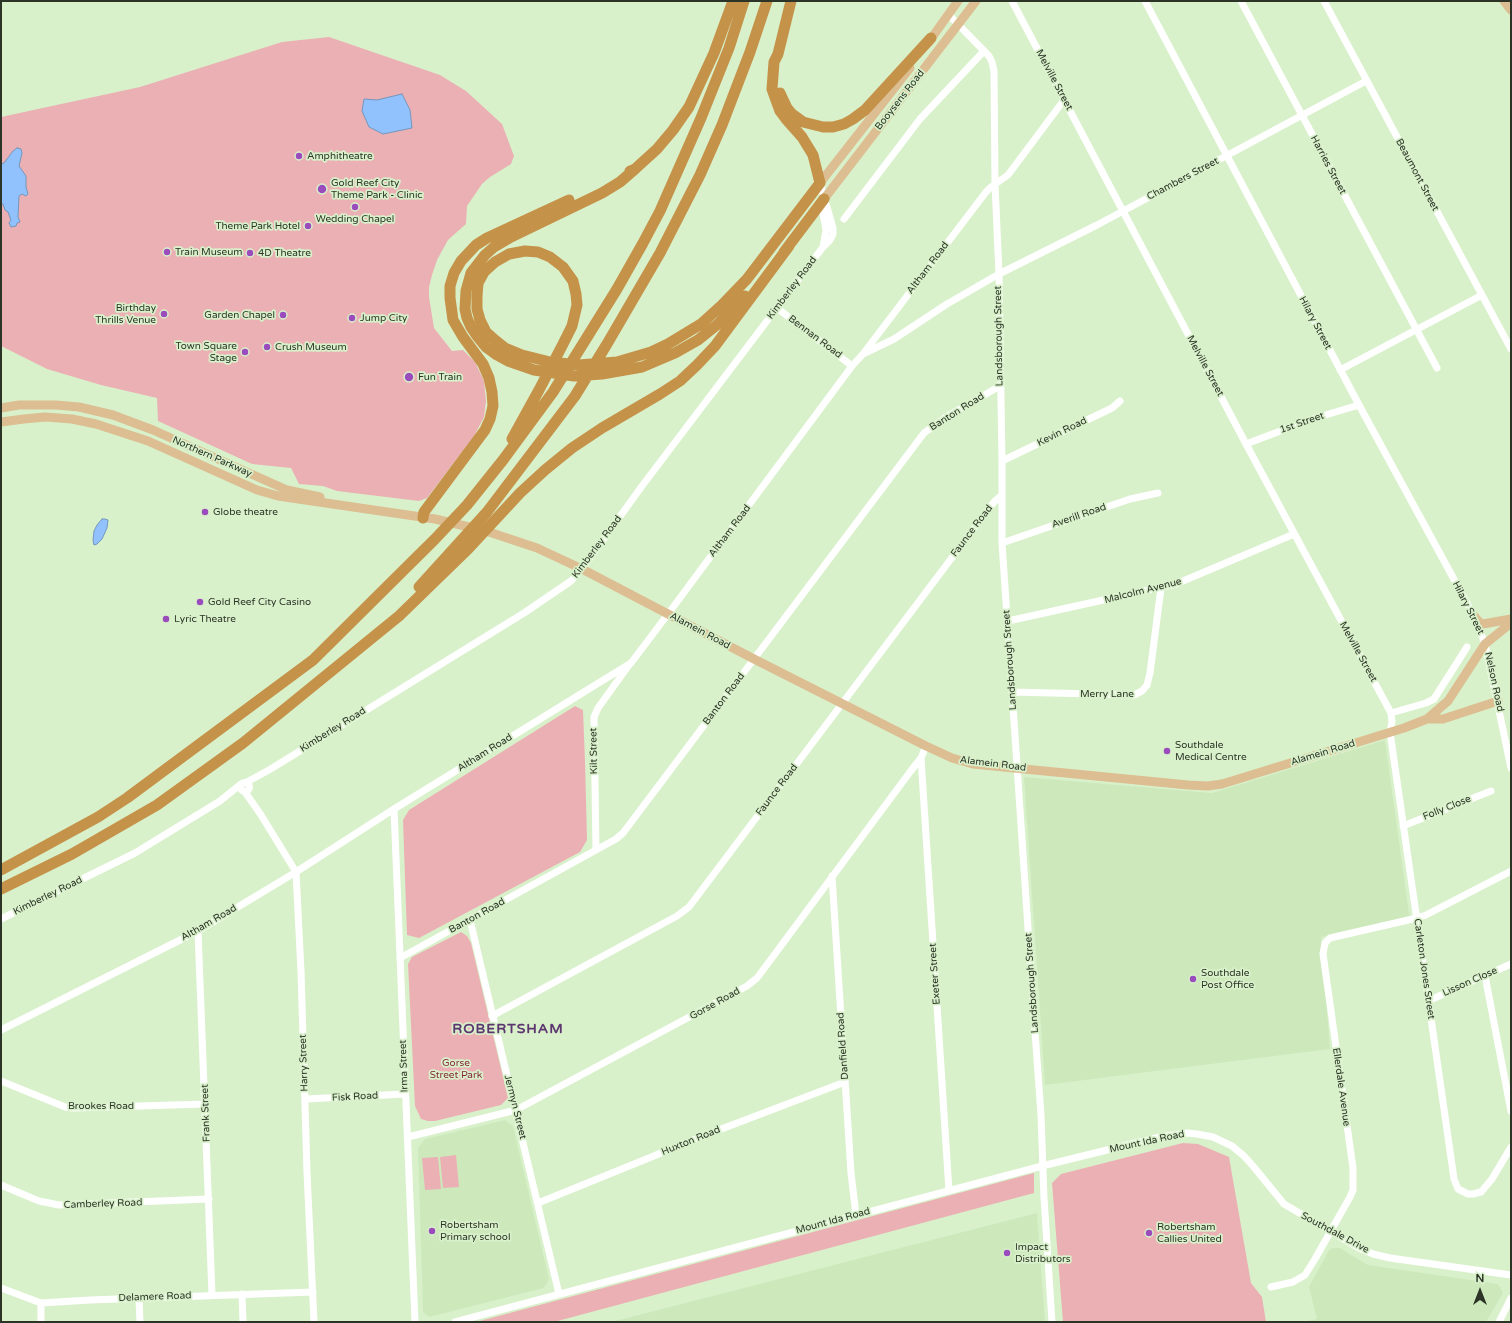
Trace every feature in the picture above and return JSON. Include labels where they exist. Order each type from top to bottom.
[{"type":"highway","points":[[733,1],[714,53],[689,107],[673,130],[657,149],[620,182],[602,193],[511,237],[494,247],[475,266],[468,282],[465,310],[471,328],[486,347],[508,361],[534,370],[574,376],[602,374],[642,367],[675,353],[698,340],[718,324],[789,246]]},
{"type":"highway","points":[[1,870],[98,817],[127,798],[313,660],[435,539],[467,505],[503,460],[553,392],[617,289],[660,211],[701,118],[729,48],[744,1]]},
{"type":"highway","points":[[1,889],[72,854],[157,805],[243,743],[399,616],[468,549],[575,396],[660,253],[700,175],[722,125],[750,52],[767,1]]},
{"type":"highway","points":[[503,460],[514,434],[539,390],[563,344],[572,326],[576,305],[576,294],[573,281],[563,266],[550,257],[538,252],[525,250],[509,254],[495,262],[484,272],[478,283],[477,296],[477,309],[480,320],[486,332],[495,340],[505,348],[522,355],[550,362],[579,365],[617,362],[651,352],[668,344],[701,324],[722,305],[746,279],[820,183],[813,155],[802,137],[780,111],[773,95],[773,69],[791,1]]},
{"type":"highway","points":[[778,54],[777,80],[779,91],[787,108],[792,114],[803,122],[823,127],[833,127],[853,119],[865,110],[931,38]]},
{"type":"highway","points":[[423,515],[485,430],[490,420],[493,406],[490,378],[483,364],[458,329],[453,320],[450,307],[450,286],[454,273],[461,261],[476,245],[487,238],[635,169]]},
{"type":"highway","points":[[370,640],[453,551],[492,515],[545,470],[572,448],[680,381],[697,366],[715,346],[822,201]]},
{"type":"main road","name":"Booysens Road","points":[[820,183],[909,69],[958,1]]},
{"type":"main road","name":"Booysens Road","points":[[822,201],[976,1]]},
{"type":"main road","points":[[1504,1],[1511,10]]},
{"type":"main road","name":"Northern Parkway","points":[[1,408],[19,405],[56,405],[96,410],[153,430],[287,490],[423,515]]},
{"type":"main road","name":"Northern Parkway","points":[[1,422],[24,418],[45,418],[72,419],[96,424],[148,442],[257,490],[278,496],[423,515]]},
{"type":"main road","name":"Alamein Road","points":[[423,515],[486,531],[537,548],[648,602],[754,659],[926,746],[963,762],[1188,786],[1222,784],[1428,719],[1448,702],[1485,644],[1511,623]]},
{"type":"main road","points":[[1474,616],[1480,623],[1484,624],[1511,619]]},
{"type":"main road","points":[[1428,719],[1443,719],[1498,701]]},
{"type":"street","name":"Melville Street","points":[[1012,1],[1246,444],[1391,713]]},
{"type":"street","name":"Hilary Street","points":[[1145,1],[1340,370],[1474,616],[1485,644]]},
{"type":"street","name":"Harries Street","points":[[1241,1],[1437,368]]},
{"type":"street","name":"Beaumont Street","points":[[1324,1],[1511,349]]},
{"type":"street","name":"Landsborough Street","points":[[948,14],[984,51],[991,60],[994,71],[995,184],[999,274],[1002,543],[1041,1115],[1042,1166],[1052,1322]]},
{"type":"street","points":[[844,218],[920,118],[984,51]]},
{"type":"street","name":"Chambers Street","points":[[999,274],[1123,211],[1366,81]]},
{"type":"street","name":"Altham Road","points":[[1,1030],[198,931],[296,872],[394,809],[630,663],[852,366],[863,354],[986,192],[1008,175],[1064,100]]},
{"type":"street","name":"Kimberley Road","points":[[1,919],[134,853],[220,801],[246,788],[269,770],[524,613],[571,581],[582,569],[642,486],[823,247],[826,230],[820,183]]},
{"type":"street","name":"Altham Road","points":[[863,354],[894,339],[947,304],[999,274]]},
{"type":"street","points":[[1340,370],[1482,295]]},
{"type":"street","name":"Bennan Road","points":[[777,308],[852,366]]},
{"type":"street","name":"Banton Road","points":[[400,958],[616,839],[630,825],[924,433],[946,417],[1000,386]]},
{"type":"street","name":"Kevin Road","points":[[1002,461],[1112,408],[1120,401]]},
{"type":"street","name":"1st Street","points":[[1246,444],[1359,405]]},
{"type":"street","name":"Averill Road","points":[[1002,543],[1130,499],[1158,494]]},
{"type":"street","name":"Faunce Road","points":[[492,1016],[685,911],[994,502],[1002,495]]},
{"type":"street","name":"Malcolm Avenue","points":[[1008,621],[1161,588],[1199,576],[1294,534]]},
{"type":"street","name":"Merry Lane","points":[[1012,692],[1134,695],[1142,691],[1147,685],[1150,673],[1161,588]]},
{"type":"street","name":"Nelson Road","points":[[1485,644],[1511,768]]},
{"type":"street","points":[[1390,732],[1392,722],[1391,713],[1426,703],[1434,699],[1467,647]]},
{"type":"street","name":"Kilt Street","points":[[596,850],[594,717],[598,708],[630,663]]},
{"type":"street","name":"Carleton Jones Street","points":[[1390,732],[1454,1179],[1458,1189],[1468,1194],[1481,1192],[1492,1179],[1511,1147]]},
{"type":"street","name":"Gorse Road","points":[[408,1137],[516,1110],[747,986],[757,978],[921,758],[926,746]]},
{"type":"street","name":"Exeter Street","points":[[921,758],[949,1191]]},
{"type":"street","name":"Harry Street","points":[[246,788],[260,815],[296,872],[314,1322]]},
{"type":"street","name":"Folly Close","points":[[1403,826],[1491,791]]},
{"type":"street","name":"Irma Street","points":[[394,809],[415,1322]]},
{"type":"street","points":[[1416,918],[1448,904],[1511,870]]},
{"type":"street","name":"Danfield Road","points":[[832,876],[851,1173],[856,1215]]},
{"type":"street","name":"Ellerdale Avenue","points":[[1271,1287],[1293,1282],[1302,1277],[1310,1268],[1353,1190],[1354,1177],[1323,954],[1325,943],[1330,938],[1416,918]]},
{"type":"street","name":"Jermyn Street","points":[[470,920],[560,1294]]},
{"type":"street","name":"Frank Street","points":[[198,931],[206,1104],[212,1295]]},
{"type":"street","name":"Lisson Close","points":[[1428,1001],[1511,964]]},
{"type":"street","points":[[1485,976],[1511,1111]]},
{"type":"street","name":"Brookes Road","points":[[1,1081],[65,1107],[72,1108],[206,1104]]},
{"type":"street","name":"Huxton Road","points":[[538,1203],[703,1136],[846,1082]]},
{"type":"street","name":"Fisk Road","points":[[306,1099],[405,1094]]},
{"type":"street","name":"Mount Ida Road","points":[[455,1322],[1042,1166],[1170,1135],[1191,1133],[1213,1137]]},
{"type":"street","name":"Southdale Drive","points":[[1213,1137],[1232,1146],[1244,1156],[1284,1204],[1359,1248],[1380,1256],[1511,1275]]},
{"type":"street","name":"Camberley Road","points":[[1,1185],[39,1201],[59,1205],[209,1199]]},
{"type":"street","name":"Delamere Road","points":[[1,1288],[41,1303],[313,1292]]},
{"type":"street","points":[[242,1294],[243,1322]]},
{"type":"street","points":[[139,1298],[140,1322]]},
{"type":"street","points":[[1498,1322],[1511,1298]]},
{"type":"street","points":[[41,1303],[41,1322]]},
{"type":"shaded area","points":[[1385,740],[1410,921],[1321,937],[1330,1049],[1045,1085],[1024,777],[1212,793]]},
{"type":"shaded area","name":"Robertsham Primary school","points":[[505,1120],[513,1126],[549,1279],[544,1288],[429,1317],[423,1312],[418,1148],[425,1139]]},
{"type":"shaded area","points":[[1037,1213],[1045,1322],[611,1322]]},
{"type":"shaded area","points":[[1333,1248],[1340,1248],[1368,1265],[1498,1284],[1503,1293],[1486,1322],[1303,1322],[1317,1319],[1309,1287],[1329,1250]]},
{"type":"green space","points":[[329,37],[440,75],[466,91],[502,124],[514,156],[511,164],[490,177],[482,184],[467,206],[466,224],[448,240],[437,260],[432,275],[429,287],[429,297],[434,328],[452,351],[463,350],[475,362],[484,381],[486,401],[484,417],[474,436],[427,498],[419,501],[337,491],[323,486],[299,484],[291,468],[252,464],[158,421],[157,398],[101,385],[47,369],[1,346],[1,117],[140,87],[282,42]]},
{"type":"green space","points":[[575,706],[583,710],[585,761],[587,840],[580,852],[419,938],[407,935],[403,820],[409,810]]},
{"type":"green space","name":"Gorse Street Park","points":[[461,932],[467,936],[471,943],[508,1098],[501,1105],[435,1121],[428,1121],[421,1119],[415,1106],[408,964],[412,957]]},
{"type":"green space","name":"Robertsham Callies United","points":[[1183,1143],[1198,1144],[1229,1157],[1251,1283],[1262,1297],[1266,1322],[1063,1322],[1052,1183],[1061,1174]]},
{"type":"green space","points":[[456,1155],[459,1187],[443,1188],[440,1157]]},
{"type":"green space","points":[[438,1157],[441,1189],[425,1190],[422,1158]]},
{"type":"green space","points":[[1034,1173],[1034,1193],[554,1322],[476,1322]]},
{"type":"water","points":[[402,94],[410,110],[412,128],[383,134],[369,127],[362,111],[364,99],[377,100]]},
{"type":"water","points":[[17,148],[21,149],[22,153],[19,166],[26,176],[26,187],[28,194],[26,196],[22,194],[19,196],[18,217],[20,222],[17,223],[16,226],[11,227],[9,223],[11,220],[8,212],[5,210],[3,204],[1,204],[1,164],[4,163]]},
{"type":"water","points":[[102,519],[108,520],[107,528],[102,539],[94,545],[94,531]]},
{"type":"place","name":"Amphitheatre","points":[[299,156]]},
{"type":"place","name":"Gold Reef City Theme Park - Clinic","points":[[322,189]]},
{"type":"place","name":"Wedding Chapel","points":[[355,207]]},
{"type":"place","name":"Theme Park Hotel","points":[[308,226]]},
{"type":"place","name":"Train Museum","points":[[167,252]]},
{"type":"place","name":"4D Theatre","points":[[250,253]]},
{"type":"place","name":"Birthday Thrills Venue","points":[[164,314]]},
{"type":"place","name":"Garden Chapel","points":[[283,315]]},
{"type":"place","name":"Jump City","points":[[352,318]]},
{"type":"place","name":"Crush Museum","points":[[267,347]]},
{"type":"place","name":"Town Square Stage","points":[[245,352]]},
{"type":"place","name":"Fun Train","points":[[409,377]]},
{"type":"place","name":"Globe theatre","points":[[205,512]]},
{"type":"place","name":"Gold Reef City Casino","points":[[200,602]]},
{"type":"place","name":"Lyric Theatre","points":[[166,619]]},
{"type":"place","name":"Southdale Medical Centre","points":[[1167,751]]},
{"type":"place","name":"Southdale Post Office","points":[[1193,979]]},
{"type":"place","name":"Robertsham Primary school","points":[[432,1231]]},
{"type":"place","name":"Robertsham Callies United","points":[[1149,1233]]},
{"type":"place","name":"Impact Distributors","points":[[1007,1253]]},
{"type":"district","name":"ROBERTSHAM","points":[[508,1029]]}]
